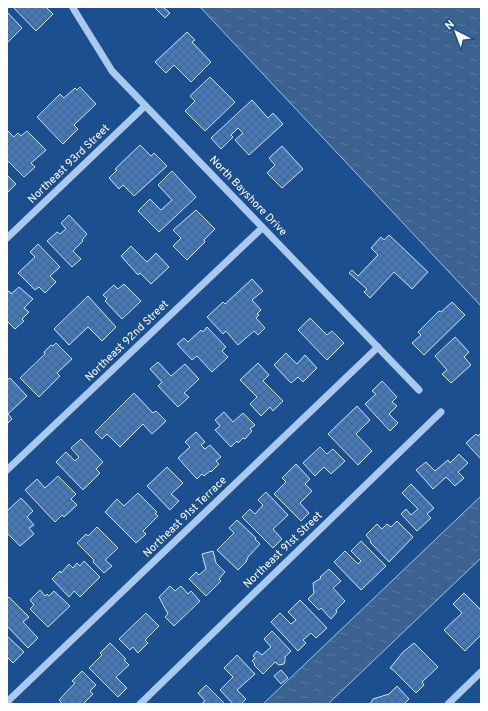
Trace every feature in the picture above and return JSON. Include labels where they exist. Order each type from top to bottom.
[{"type":"street","name":"North Bayshore Drive","points":[[73,8],[112,71],[419,390]]},
{"type":"street","name":"Northeast 93rd Street","points":[[7,238],[145,106]]},
{"type":"street","name":"Northeast 92nd Street","points":[[7,470],[262,228]]},
{"type":"street","name":"Northeast 91st Terrace","points":[[7,702],[378,347]]},
{"type":"street","name":"Northeast 91st Street","points":[[140,704],[442,412]]},
{"type":"street","points":[[448,704],[481,672]]},
{"type":"water","points":[[200,7],[481,7],[481,306]]},
{"type":"water","points":[[481,496],[481,558],[328,704],[263,704]]},
{"type":"building","points":[[13,7],[46,7],[53,14],[36,31]]},
{"type":"building","points":[[154,7],[163,7],[170,13],[165,18]]},
{"type":"building","points":[[7,12],[22,28],[7,43]]},
{"type":"building","points":[[187,32],[195,40],[192,42],[211,62],[191,82],[174,65],[166,73],[155,62]]},
{"type":"building","points":[[210,77],[235,102],[205,131],[185,111],[195,101],[190,96]]},
{"type":"building","points":[[80,87],[96,104],[74,125],[78,129],[63,144],[37,117],[60,94],[64,98],[75,88],[77,90]]},
{"type":"building","points":[[252,100],[268,118],[273,113],[283,124],[249,155],[235,140],[243,133],[238,128],[231,135],[233,137],[221,149],[211,138]]},
{"type":"building","points":[[7,130],[14,137],[18,133],[21,136],[27,131],[46,150],[31,163],[35,167],[24,177],[7,160]]},
{"type":"building","points":[[140,145],[151,156],[154,153],[167,166],[134,196],[123,185],[119,189],[109,178],[117,170],[115,169]]},
{"type":"building","points":[[282,146],[303,169],[282,188],[267,173],[275,165],[269,158]]},
{"type":"building","points":[[172,171],[196,197],[159,232],[138,211],[150,199],[161,210],[172,200],[158,185]]},
{"type":"building","points":[[7,175],[16,184],[7,193]]},
{"type":"building","points":[[196,210],[215,229],[204,240],[205,242],[187,260],[173,246],[181,238],[173,230]]},
{"type":"building","points":[[69,215],[87,234],[82,240],[83,241],[73,251],[81,259],[72,267],[47,241],[57,232],[60,234],[66,229],[61,223]]},
{"type":"building","points":[[389,235],[428,272],[412,289],[394,272],[370,298],[364,292],[367,289],[349,273],[352,270],[358,276],[378,255],[371,248],[381,237],[384,240]]},
{"type":"building","points":[[38,244],[60,267],[50,276],[56,282],[45,293],[39,287],[35,290],[18,273],[35,257],[30,252]]},
{"type":"building","points":[[131,246],[147,262],[156,253],[169,267],[151,284],[140,273],[138,275],[121,256]]},
{"type":"building","points":[[252,279],[263,291],[252,300],[261,310],[257,314],[259,315],[256,318],[265,328],[258,335],[254,331],[238,345],[226,331],[223,334],[207,317],[223,302],[225,304]]},
{"type":"building","points":[[124,284],[141,301],[122,319],[105,301],[107,299],[103,295],[114,285],[118,289]]},
{"type":"building","points":[[19,287],[33,299],[24,308],[29,312],[22,319],[24,321],[15,329],[7,321],[7,293],[9,291],[11,294]]},
{"type":"building","points":[[88,296],[116,327],[102,341],[88,327],[69,345],[54,329]]},
{"type":"building","points":[[452,302],[465,315],[424,355],[412,343],[421,335],[418,332],[439,311],[441,312]]},
{"type":"building","points":[[310,318],[327,335],[332,331],[344,343],[327,360],[298,330]]},
{"type":"building","points":[[207,327],[226,347],[222,351],[228,357],[212,372],[197,356],[192,360],[177,344],[184,338],[188,342],[201,330],[203,332]]},
{"type":"building","points":[[455,337],[469,352],[464,357],[471,365],[451,383],[442,374],[447,370],[435,356]]},
{"type":"building","points":[[56,343],[72,359],[57,373],[60,376],[39,397],[20,378],[45,354],[44,352],[51,345],[53,346]]},
{"type":"building","points":[[286,353],[297,364],[305,355],[317,368],[303,382],[298,377],[291,383],[274,365]]},
{"type":"building","points":[[158,362],[171,376],[185,364],[199,379],[184,393],[189,397],[178,407],[158,386],[162,382],[150,369]]},
{"type":"building","points":[[258,363],[269,375],[263,381],[283,401],[273,411],[270,407],[261,416],[250,404],[257,397],[240,380]]},
{"type":"building","points":[[10,378],[27,396],[8,414],[12,419],[7,424],[7,380]]},
{"type":"building","points":[[382,381],[397,397],[392,402],[397,406],[389,414],[398,423],[390,431],[365,404],[376,394],[372,391]]},
{"type":"building","points":[[134,393],[153,413],[156,411],[166,421],[152,434],[143,424],[120,447],[107,434],[102,439],[95,432]]},
{"type":"building","points":[[357,406],[370,420],[356,434],[372,451],[358,465],[328,434]]},
{"type":"building","points":[[224,412],[233,422],[243,413],[255,425],[250,429],[252,431],[245,439],[243,438],[238,443],[237,441],[231,447],[215,430],[220,426],[215,420]]},
{"type":"building","points":[[196,432],[205,442],[201,445],[205,449],[210,445],[221,457],[216,461],[219,464],[211,472],[210,471],[204,476],[202,474],[197,479],[178,458],[190,447],[185,442]]},
{"type":"building","points":[[481,433],[481,459],[466,443],[476,434],[478,436]]},
{"type":"building","points":[[81,439],[103,462],[96,469],[100,473],[83,490],[56,462],[66,452],[75,461],[79,457],[71,448]]},
{"type":"building","points":[[320,447],[327,454],[333,449],[345,461],[331,474],[324,467],[315,476],[303,463]]},
{"type":"building","points":[[459,454],[468,463],[458,472],[464,478],[455,486],[446,477],[433,489],[416,470],[426,462],[435,471],[448,460],[450,463]]},
{"type":"building","points":[[296,464],[310,479],[305,484],[312,491],[300,503],[309,513],[301,521],[274,494],[286,482],[282,478]]},
{"type":"building","points":[[167,467],[183,483],[171,494],[179,501],[170,510],[147,486]]},
{"type":"building","points":[[58,476],[76,494],[71,499],[77,505],[64,517],[62,515],[55,522],[25,490],[37,479],[45,488]]},
{"type":"building","points":[[411,484],[434,508],[427,514],[431,518],[417,531],[401,514],[406,509],[411,515],[418,509],[402,493]]},
{"type":"building","points":[[266,492],[288,515],[273,529],[282,539],[273,548],[242,517],[250,509],[255,514],[263,505],[258,500]]},
{"type":"building","points":[[138,493],[157,512],[155,514],[158,516],[143,531],[146,534],[136,543],[105,512],[117,499],[124,506]]},
{"type":"building","points":[[21,498],[33,511],[27,517],[34,525],[29,528],[34,534],[20,546],[7,533],[7,511]]},
{"type":"building","points":[[237,520],[256,538],[255,539],[260,544],[238,570],[217,550],[234,533],[229,528]]},
{"type":"building","points":[[397,521],[413,537],[389,562],[370,542],[371,541],[366,535],[377,524],[382,529],[387,524],[391,527]]},
{"type":"building","points":[[97,527],[118,548],[105,560],[112,566],[104,573],[93,562],[94,560],[77,543],[86,534],[88,536]]},
{"type":"building","points":[[361,541],[386,566],[361,590],[334,562],[345,551],[358,564],[361,561],[351,551]]},
{"type":"building","points":[[213,551],[216,563],[225,572],[219,579],[221,581],[206,596],[189,579],[196,572],[199,575],[206,569],[202,554]]},
{"type":"building","points":[[84,561],[100,577],[80,597],[74,591],[69,597],[52,579],[60,571],[61,573],[69,564],[73,568],[77,563],[80,566]]},
{"type":"building","points":[[329,569],[341,581],[333,588],[345,601],[336,610],[337,612],[331,619],[321,608],[319,610],[308,599],[314,593],[313,583],[321,578],[320,577]]},
{"type":"building","points":[[170,586],[175,591],[181,586],[188,594],[191,591],[200,601],[174,626],[165,617],[168,614],[159,597]]},
{"type":"building","points":[[40,590],[45,596],[47,594],[49,596],[54,591],[70,606],[48,627],[30,609],[34,605],[30,600]]},
{"type":"building","points":[[464,593],[481,610],[481,635],[465,651],[444,630],[462,613],[453,604]]},
{"type":"building","points":[[9,597],[29,617],[23,622],[38,638],[28,648],[7,626],[7,599]]},
{"type":"building","points":[[300,600],[327,628],[316,638],[311,633],[303,640],[306,643],[298,651],[271,622],[280,613],[291,624],[296,620],[288,612]]},
{"type":"building","points":[[146,613],[159,626],[145,640],[148,643],[138,653],[133,647],[130,650],[119,639]]},
{"type":"building","points":[[272,631],[291,651],[285,657],[284,664],[279,665],[275,662],[263,674],[254,665],[255,664],[252,661],[255,658],[253,656],[257,651],[262,655],[271,647],[264,639]]},
{"type":"building","points":[[7,636],[24,652],[13,663],[7,657]]},
{"type":"building","points":[[110,643],[126,659],[124,660],[129,665],[116,677],[127,688],[118,697],[89,668],[102,655],[100,653]]},
{"type":"building","points":[[414,643],[438,667],[422,682],[424,685],[416,693],[390,668],[403,652]]},
{"type":"building","points":[[237,655],[255,674],[237,690],[246,699],[241,704],[233,704],[220,690],[233,677],[224,668]]},
{"type":"building","points":[[281,670],[288,678],[281,684],[274,676]]},
{"type":"building","points":[[82,671],[96,685],[90,691],[93,694],[83,704],[63,704],[59,700],[75,683],[72,681]]},
{"type":"building","points":[[206,685],[225,704],[201,704],[205,701],[198,693]]},
{"type":"building","points":[[397,686],[409,699],[404,704],[370,704],[373,699],[389,694]]}]
